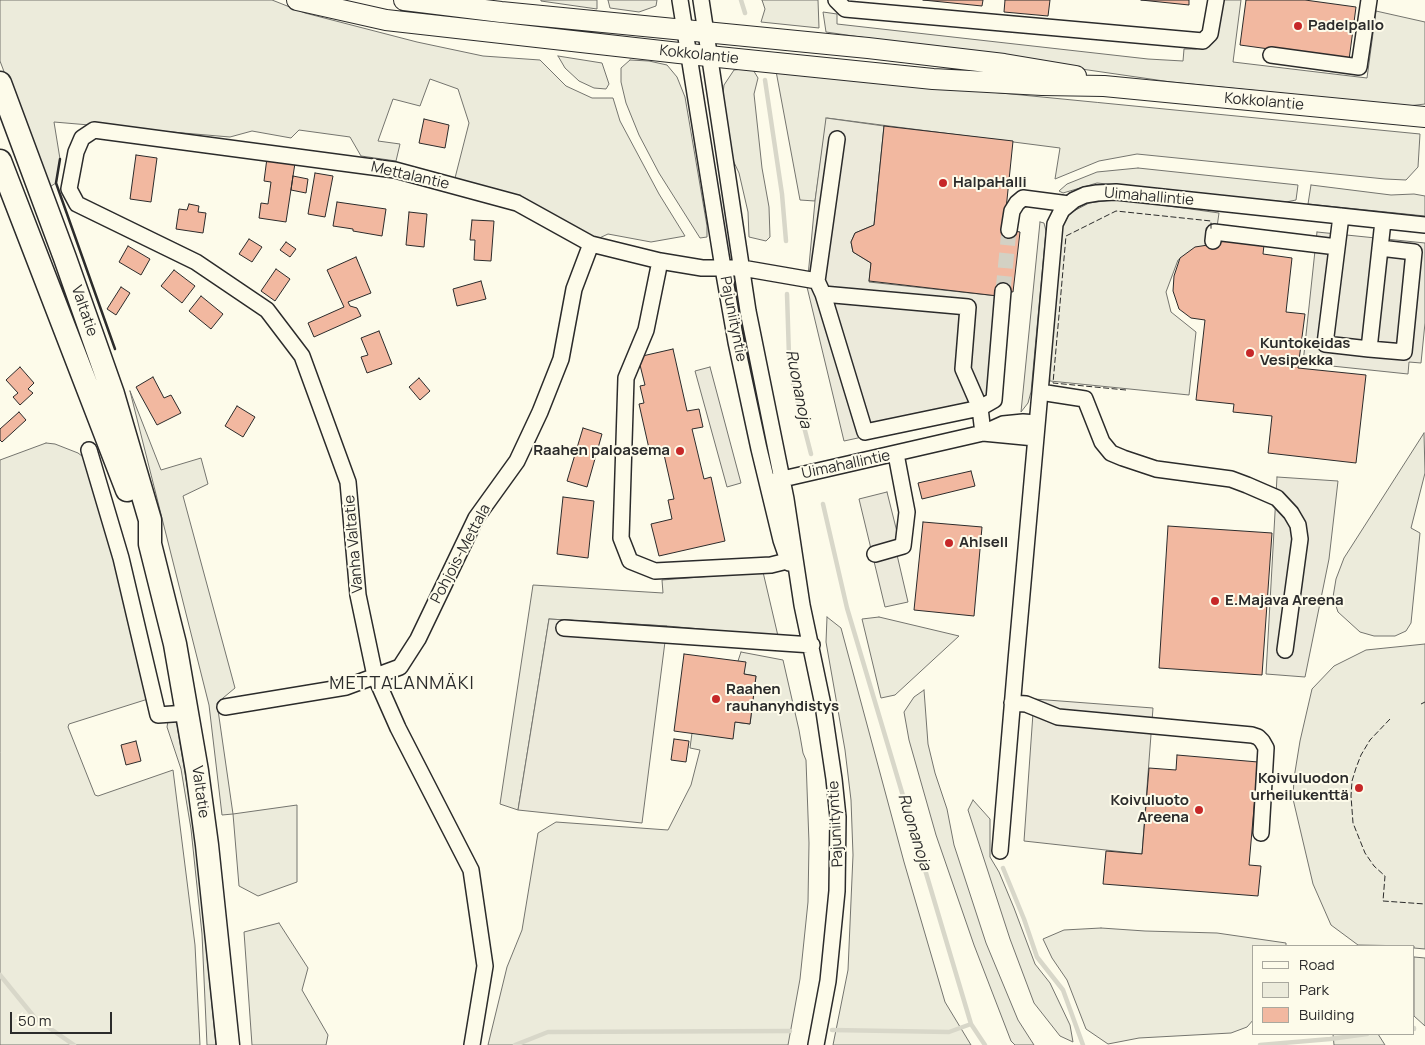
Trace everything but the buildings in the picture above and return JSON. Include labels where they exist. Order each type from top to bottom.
[{"type":"highway","name":"Valtatie","points":[[0,83],[66,258],[113,394],[150,520],[150,544],[175,644],[207,845],[228,1045]]},
{"type":"highway","name":"Valtatie","points":[[0,161],[118,464],[137,523],[150,544]]},
{"type":"main road","name":"Kokkolantie","points":[[297,0],[386,20],[689,54],[933,79],[1042,85],[1104,86],[1425,117]]},
{"type":"main road","name":"Kokkolantie","points":[[404,0],[500,12],[706,31],[1004,64],[1084,77],[1104,86]]},
{"type":"street","name":"Pajuniityntie","points":[[680,0],[736,342],[781,540],[792,560]]},
{"type":"street","name":"Pajuniityntie","points":[[701,0],[748,311],[782,479],[792,560],[812,645],[834,779],[838,817],[839,856],[836,901],[828,981],[816,1045]]},
{"type":"street","points":[[836,0],[845,10],[1202,41],[1210,34],[1216,0]]},
{"type":"street","points":[[1271,55],[1359,67],[1369,0]]},
{"type":"street","name":"Mettalantie","points":[[76,152],[82,138],[94,130],[395,170],[517,203],[591,244],[660,261],[702,268],[742,268],[820,288],[968,307],[963,368],[980,408]]},
{"type":"street","points":[[837,139],[820,288],[865,432],[875,458]]},
{"type":"street","name":"Vanha Valtatie","points":[[76,152],[69,189],[77,204],[196,262],[267,310],[302,356],[348,482],[358,594],[375,676],[398,728],[471,870],[485,966],[472,1045]]},
{"type":"street","name":"Uimahallintie","points":[[1069,204],[1085,195],[1116,192],[1425,225]]},
{"type":"street","points":[[1009,230],[1012,211],[1023,198],[1069,204]]},
{"type":"street","points":[[1000,850],[1055,224],[1062,210],[1069,204]]},
{"type":"street","points":[[1341,216],[1325,344],[1404,352],[1414,252],[1380,248]]},
{"type":"street","points":[[1369,349],[1383,220]]},
{"type":"street","points":[[1213,241],[1214,232],[1337,247]]},
{"type":"street","name":"Pohjois-Mettala","points":[[225,707],[346,687],[400,666],[418,639],[476,518],[517,461],[540,412],[561,359],[574,289],[591,244]]},
{"type":"street","points":[[660,261],[646,330],[626,378],[621,538],[630,561],[655,570],[772,565],[792,560]]},
{"type":"street","points":[[865,432],[980,408],[994,400],[1003,291]]},
{"type":"street","points":[[1040,392],[1085,398],[1102,442],[1111,452],[1123,458],[1156,469],[1231,479],[1277,498],[1291,513],[1298,525],[1300,539],[1285,650]]},
{"type":"street","points":[[980,408],[983,433]]},
{"type":"street","name":"Uimahallintie","points":[[767,482],[983,433],[1003,424],[1024,422],[1036,430]]},
{"type":"street","points":[[89,450],[121,558],[158,715],[187,713]]},
{"type":"street","points":[[875,554],[903,546],[908,512],[896,454]]},
{"type":"street","points":[[564,628],[812,645]]},
{"type":"street","points":[[1012,703],[1026,704],[1058,717],[1258,737],[1266,748],[1261,833]]},
{"type":"green space","points":[[0,0],[272,0],[305,13],[417,42],[483,56],[540,60],[566,86],[592,98],[613,98],[620,121],[659,194],[685,236],[651,242],[608,234],[595,240],[527,200],[455,178],[469,123],[458,89],[430,79],[420,106],[393,99],[378,141],[400,144],[396,161],[361,156],[350,137],[299,130],[291,138],[252,131],[230,137],[54,122],[60,159],[56,183],[48,188],[0,61]]},
{"type":"green space","points":[[597,0],[597,9],[541,1]]},
{"type":"green space","points":[[608,0],[657,0],[656,6],[639,12],[610,8]]},
{"type":"green space","points":[[762,0],[818,0],[819,28],[761,22],[765,9]]},
{"type":"green space","points":[[1222,0],[1241,0],[1233,62],[1367,78],[1376,11],[1425,22],[1425,104],[1408,106],[1171,82],[826,32],[823,12],[837,14],[837,24],[1148,59],[1183,61],[1184,49],[1196,49],[1213,43],[1218,33]]},
{"type":"green space","points":[[558,56],[602,63],[609,84],[606,89],[594,88],[579,81],[565,68]]},
{"type":"green space","points":[[630,60],[649,61],[667,65],[677,77],[685,97],[707,226],[707,237],[700,238],[659,173],[639,135],[626,103],[621,82],[621,68]]},
{"type":"green space","points":[[752,68],[758,78],[754,94],[762,168],[769,207],[770,237],[766,241],[749,237],[748,212],[739,173],[732,158],[722,101],[724,85],[734,70]]},
{"type":"green space","points":[[776,71],[1420,134],[1418,167],[1406,180],[1137,154],[1099,161],[1055,179],[1060,148],[827,118],[815,201],[800,200]]},
{"type":"green space","points":[[1138,168],[1298,185],[1296,200],[1286,202],[1097,183],[1063,193],[1059,191],[1067,184],[1097,172]]},
{"type":"green space","points":[[1311,185],[1391,195],[1414,194],[1425,196],[1425,216],[1308,204]]},
{"type":"green space","points":[[1119,199],[1219,213],[1217,227],[1207,228],[1207,246],[1178,260],[1166,292],[1171,312],[1196,332],[1189,395],[1050,381],[1049,373],[1062,227],[1070,213],[1089,203]]},
{"type":"green space","points":[[1040,222],[1044,223],[1046,231],[1031,392],[1028,403],[1021,412]]},
{"type":"green space","points":[[130,391],[161,470],[201,458],[208,484],[183,496],[235,688],[217,703],[233,814],[222,815],[209,705]]},
{"type":"green space","points":[[1424,433],[1425,473],[1411,528],[1420,533],[1411,623],[1406,631],[1395,636],[1374,636],[1360,632],[1338,612],[1333,597],[1336,579],[1344,558]]},
{"type":"green space","points":[[46,443],[55,444],[78,453],[86,459],[111,543],[148,699],[69,724],[68,727],[95,795],[98,796],[173,770],[195,945],[200,1045],[0,1045],[0,460]]},
{"type":"green space","points":[[763,572],[778,636],[667,626],[549,619],[518,810],[500,804],[533,585],[663,593],[662,580]]},
{"type":"green space","points":[[827,617],[841,628],[904,862],[945,1002],[971,1045],[833,1045],[848,970],[853,855],[851,800],[845,750],[826,642]]},
{"type":"green space","points":[[879,617],[959,636],[895,695],[881,698],[862,619]]},
{"type":"green space","name":"Koivuluodon urheilukenttä","points":[[1425,644],[1425,949],[1415,948],[1415,945],[1358,945],[1331,925],[1313,884],[1293,799],[1294,778],[1300,741],[1312,689],[1334,666],[1366,650]]},
{"type":"green space","points":[[741,652],[783,660],[806,760],[809,843],[808,902],[800,979],[788,1045],[488,1045],[507,967],[522,930],[538,833],[556,822],[668,830],[691,785],[700,750],[690,748],[692,733],[735,722],[750,724],[756,676],[744,674],[738,661]]},
{"type":"green space","points":[[924,690],[928,744],[947,809],[954,845],[986,943],[1018,1020],[1034,1045],[1015,1045],[1011,1041],[974,945],[936,835],[909,740],[904,712],[914,697]]},
{"type":"green space","points":[[175,720],[194,827],[216,1045],[207,1045],[202,934],[191,829],[181,769],[167,727],[168,721]]},
{"type":"green space","points":[[973,800],[990,819],[990,857],[999,872],[1035,964],[1050,983],[1070,1025],[1073,1042],[1060,1036],[1034,1003],[1010,939],[968,810]]},
{"type":"green space","points":[[297,805],[297,882],[258,896],[239,886],[233,814]]},
{"type":"green space","points":[[279,923],[308,968],[302,990],[328,1035],[326,1045],[252,1045],[244,932]]},
{"type":"green space","points":[[1101,928],[1217,933],[1286,943],[1286,945],[1252,945],[1252,1021],[1247,1027],[1231,1033],[1139,1038],[1108,1044],[1086,1029],[1067,980],[1052,958],[1043,939],[1064,930]]},
{"type":"green space","points":[[1415,957],[1425,958],[1425,1026],[1415,1017]]},
{"type":"green space","points":[[1333,1035],[1379,1035],[1385,1045],[1334,1045]]},
{"type":"shaded area","points":[[826,118],[884,126],[874,225],[855,233],[851,242],[853,252],[871,263],[869,282],[998,296],[987,410],[844,441],[807,287],[815,201]]},
{"type":"shaded area","points":[[1317,232],[1425,243],[1425,323],[1421,363],[1409,362],[1408,374],[1303,363]]},
{"type":"shaded area","points":[[710,367],[741,483],[727,487],[695,371]]},
{"type":"shaded area","points":[[1277,477],[1338,481],[1329,559],[1305,677],[1266,674]]},
{"type":"shaded area","points":[[887,492],[899,540],[894,542],[908,602],[885,607],[859,499]]},
{"type":"shaded area","points":[[549,619],[667,626],[642,823],[518,810]]},
{"type":"shaded area","points":[[1034,699],[1153,708],[1142,854],[1024,841]]},
{"type":"waterway","name":"Ruonanoja","points":[[741,0],[745,13]]},
{"type":"waterway","name":"Ruonanoja","points":[[765,80],[782,194],[786,241]]},
{"type":"waterway","name":"Ruonanoja","points":[[787,294],[789,356],[793,384],[811,454]]},
{"type":"waterway","name":"Ruonanoja","points":[[823,504],[847,608],[971,1024],[985,1045]]},
{"type":"waterway","points":[[1003,868],[1037,957],[1063,990],[1083,1045]]},
{"type":"waterway","name":"Ruonanoja","points":[[0,975],[35,1018],[74,1045]]},
{"type":"waterway","name":"Ruonanoja","points":[[832,1030],[949,1032],[971,1024]]},
{"type":"waterway","name":"Ruonanoja","points":[[515,1045],[548,1032],[790,1031]]},
{"type":"waterway","points":[[1260,1045],[1360,1035]]},
{"type":"tunnel","points":[[1003,291],[1009,230]]},
{"type":"fence","points":[[1126,390],[1053,383],[1066,236],[1116,211],[1211,221],[1211,230]]},
{"type":"fence","points":[[1421,704],[1425,702]]},
{"type":"fence","points":[[1390,719],[1370,740],[1356,768],[1352,781],[1351,796],[1353,823],[1365,853],[1374,866],[1385,876],[1383,901],[1425,904]]},
{"type":"wall","points":[[60,159],[56,183],[115,349]]},
{"type":"place","name":"Padelpallo","points":[[1298,26]]},
{"type":"place","name":"HalpaHalli","points":[[943,183]]},
{"type":"place","name":"Kuntokeidas Vesipekka","points":[[1250,353]]},
{"type":"place","name":"Raahen paloasema","points":[[680,451]]},
{"type":"place","name":"Ahlsell","points":[[949,543]]},
{"type":"place","name":"E.Majava Areena","points":[[1215,601]]},
{"type":"place","name":"Raahen rauhanyhdistys","points":[[716,699]]},
{"type":"place","name":"Koivuluodon urheilukenttä","points":[[1359,788]]},
{"type":"place","name":"Koivuluoto Areena","points":[[1199,810]]},
{"type":"district","name":"METTALANMÄKI","points":[[402,684]]}]
